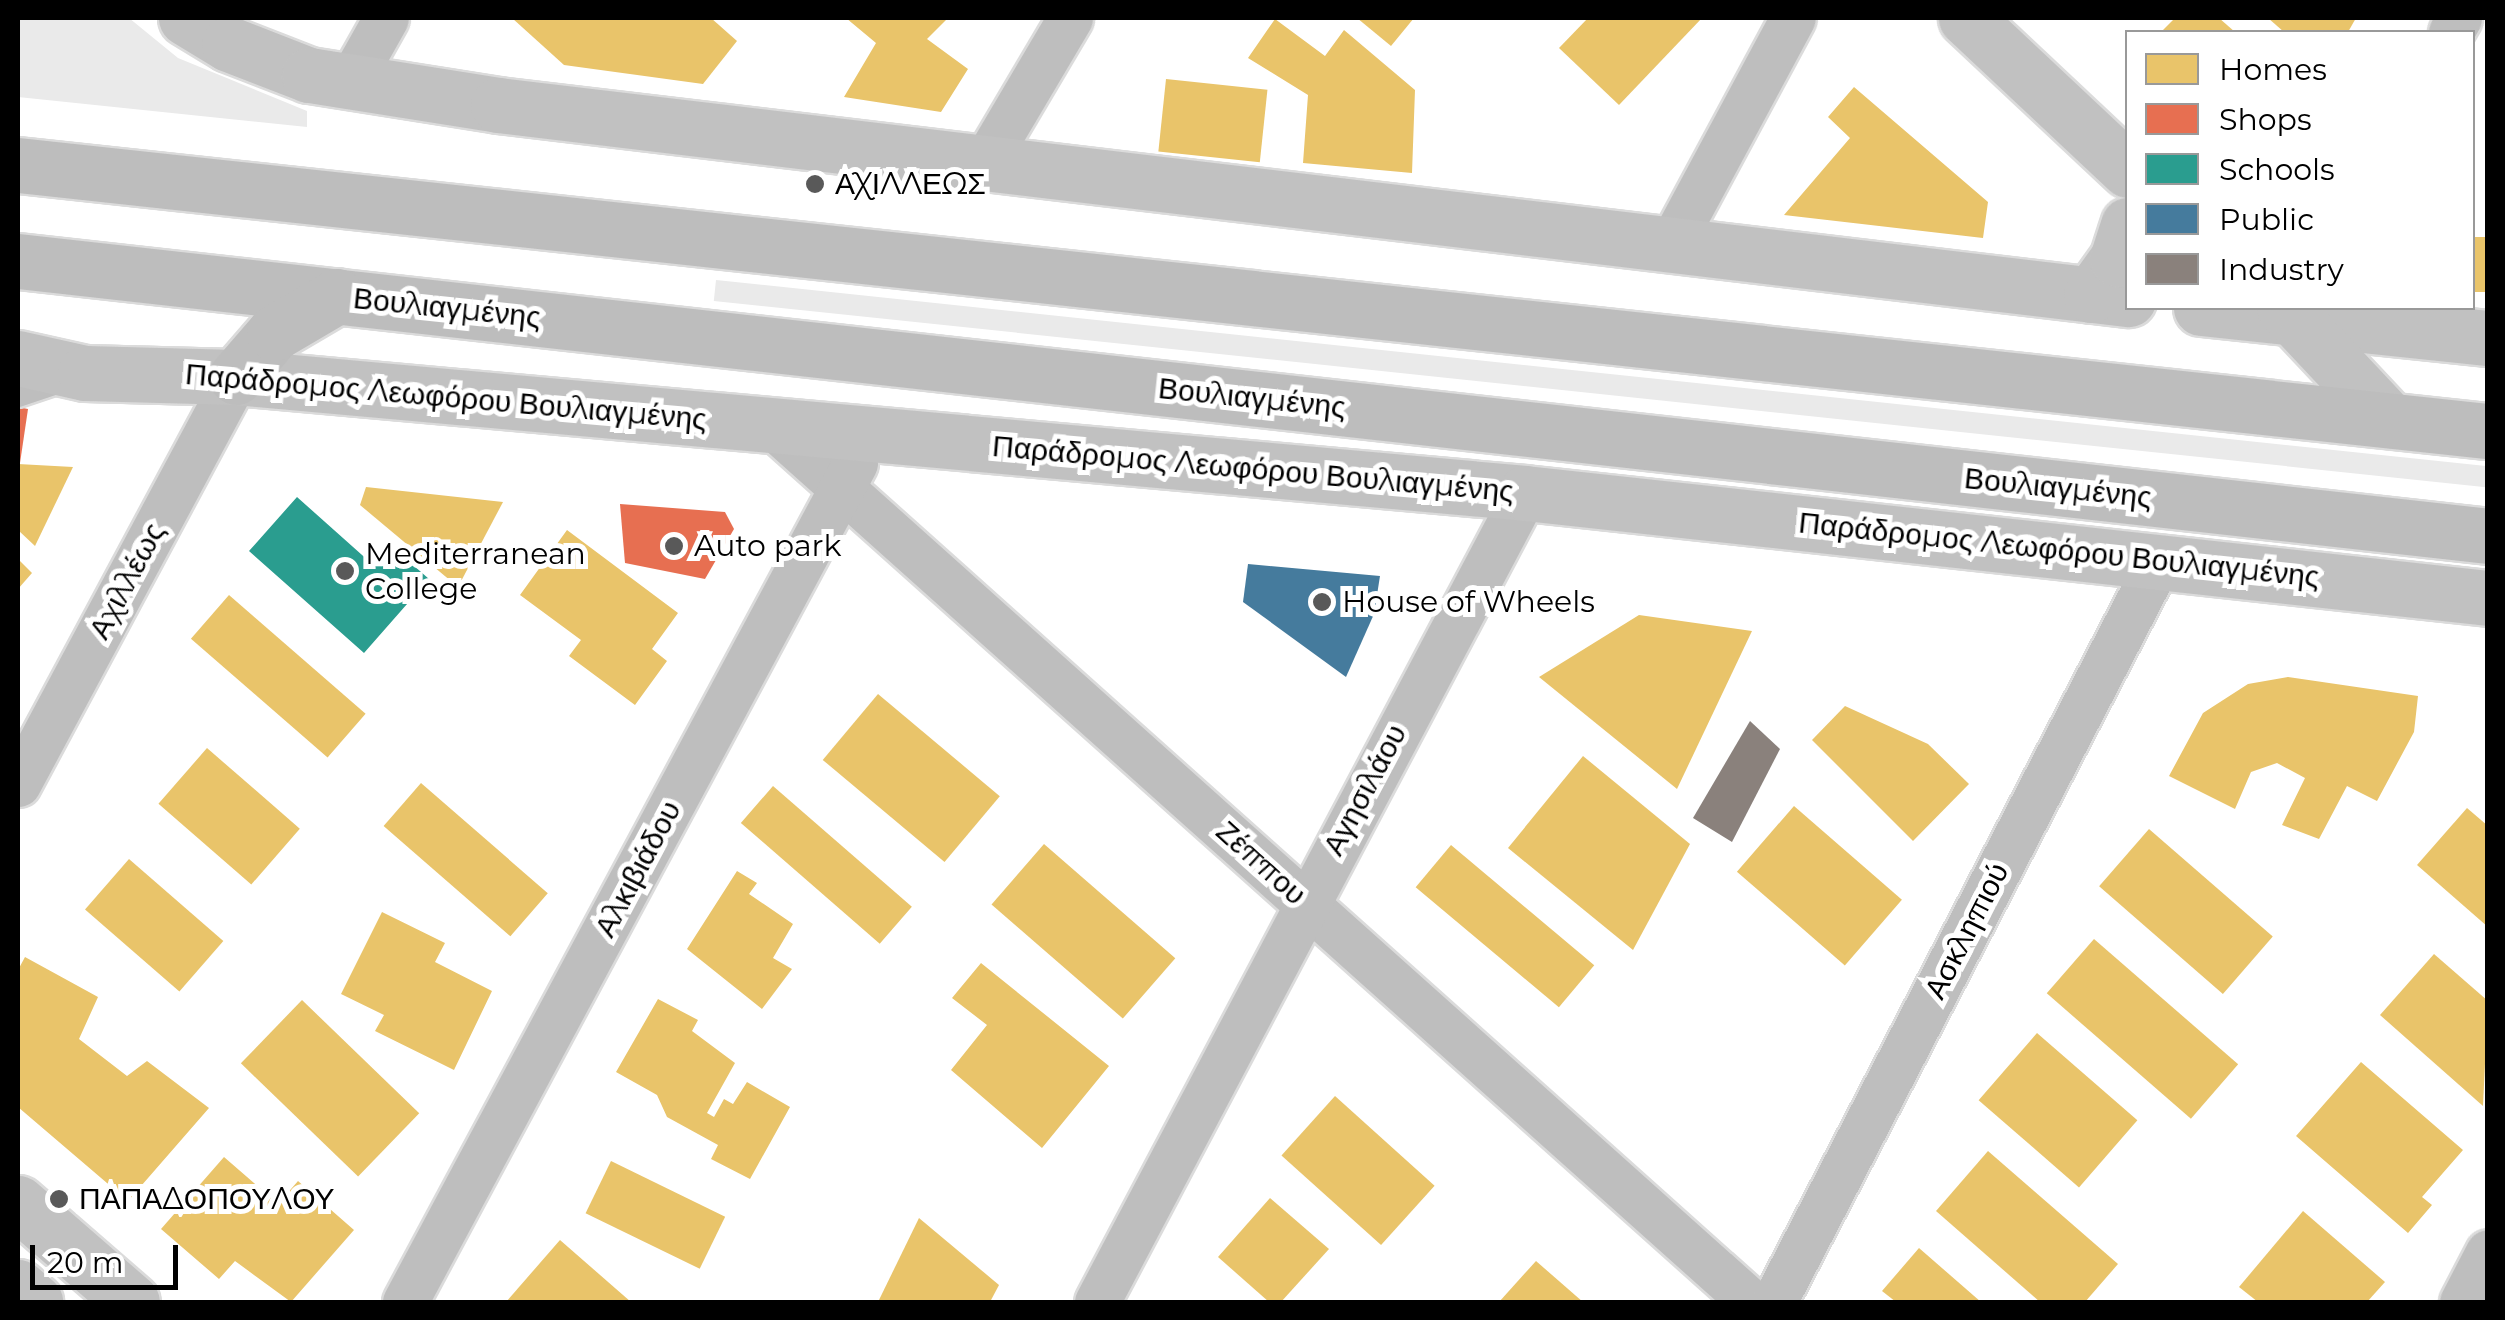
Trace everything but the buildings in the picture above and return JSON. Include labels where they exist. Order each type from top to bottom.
[{"type":"main road","points":[[18,165],[2488,431]]},
{"type":"main road","name":"Βουλιαγμένης","points":[[18,260],[2488,536]]},
{"type":"main road","points":[[236,377],[274,333],[337,296]]},
{"type":"street","points":[[186,18],[252,39],[350,82],[982,167],[1668,248],[2109,297],[2125,234]]},
{"type":"street","points":[[350,82],[386,18]]},
{"type":"street","points":[[982,167],[1070,18]]},
{"type":"street","points":[[1668,248],[1792,18]]},
{"type":"street","points":[[1966,18],[2125,167]]},
{"type":"street","points":[[2263,310],[2488,338]]},
{"type":"street","points":[[2294,311],[2389,420]]},
{"type":"street","name":"Παράδρομος Λεωφόρου Βουλιαγμένης","points":[[18,358],[85,373],[236,377],[1525,493],[2160,559],[2488,598]]},
{"type":"street","name":"Αχιλλέως","points":[[25,754],[236,377]]},
{"type":"street","name":"Ζέππου","points":[[770,424],[1751,1302]]},
{"type":"street","name":"Αλκιβιάδου","points":[[406,1302],[870,434]]},
{"type":"street","name":"Αγησιλάου","points":[[1097,1302],[1304,902],[1525,493]]},
{"type":"street","name":"Ασκληπιού","points":[[1774,1302],[2160,559]]},
{"type":"street","points":[[18,1203],[132,1302]]},
{"type":"street","points":[[2462,1302],[2488,1252]]},
{"type":"street","points":[[18,1287],[35,1302]]},
{"type":"lane","points":[[18,396],[85,373]]},
{"type":"shaded area","points":[[18,18],[129,18],[178,58],[307,111],[307,127],[18,97]]},
{"type":"shaded area","points":[[716,280],[2488,466],[2486,487],[714,301]]},
{"type":"place","name":"ΑΧΙΛΛΕΩΣ","points":[[815,184]]},
{"type":"place","name":"Auto park","points":[[674,546]]},
{"type":"place","name":"Mediterranean College","points":[[345,571]]},
{"type":"place","name":"House of Wheels","points":[[1322,602]]},
{"type":"place","name":"ΠΑΠΑΔΟΠΟΥΛΟΥ","points":[[59,1199]]}]
